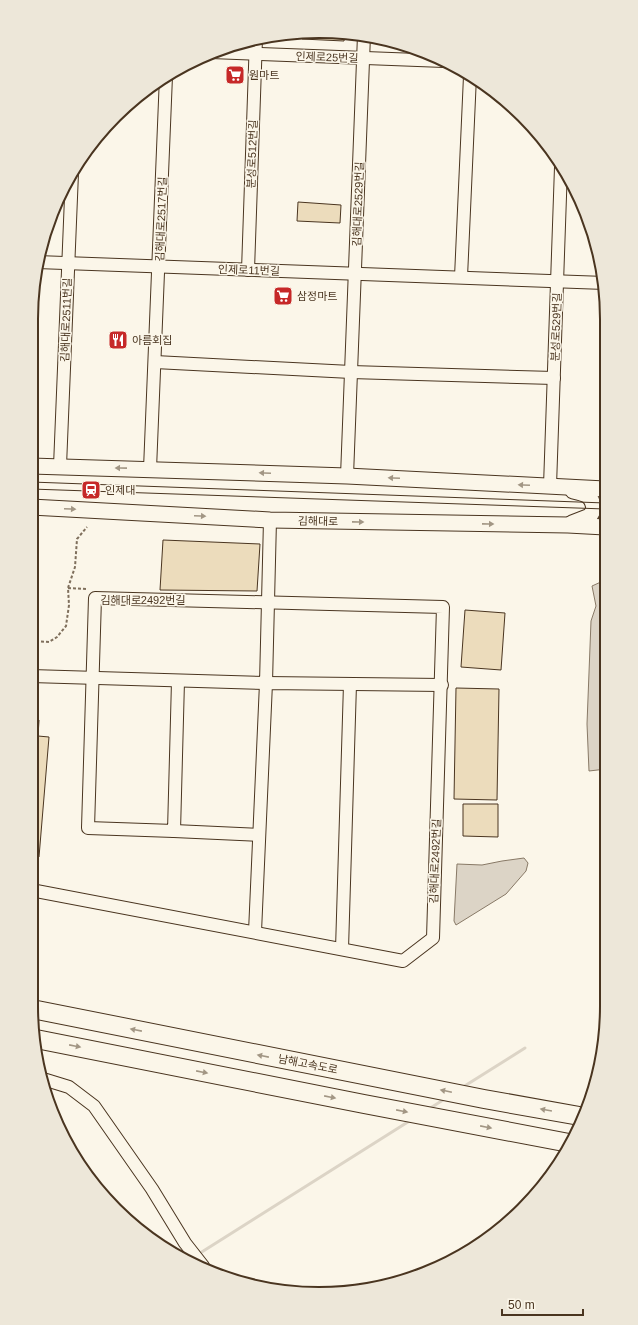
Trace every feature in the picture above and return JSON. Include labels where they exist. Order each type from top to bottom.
[{"type":"highway","name":"남해고속도로","points":[[38,1010],[484,1099],[578,1116]]},
{"type":"highway","points":[[40,1040],[564,1142]]},
{"type":"main road","points":[[38,466],[150,468],[600,489]]},
{"type":"main road","points":[[554,486],[586,494],[593,500],[594,509],[590,516],[568,525]]},
{"type":"main road","name":"김해대로","points":[[38,507],[270,520],[542,524],[600,527]]},
{"type":"main road","points":[[542,524],[600,535]]},
{"type":"street","name":"김해대로2529번길","points":[[348,476],[364,41]]},
{"type":"street","name":"분성로512번길","points":[[248,270],[256,45]]},
{"type":"street","name":"인제로25번길","points":[[230,53],[430,60]]},
{"type":"street","points":[[461,277],[470,82]]},
{"type":"street","name":"김해대로2517번길","points":[[150,468],[166,83]]},
{"type":"street","name":"분성로529번길","points":[[554,486],[554,378],[561,177]]},
{"type":"street","name":"김해대로2511번길","points":[[60,466],[71,187]]},
{"type":"street","name":"인제로11번길","points":[[43,262],[598,283]]},
{"type":"street","points":[[155,362],[351,372],[554,378]]},
{"type":"street","points":[[255,932],[266,683],[270,520]]},
{"type":"street","name":"김해대로2492번길","points":[[38,891],[402,961],[433,938],[442,685],[443,607],[96,598],[88,828],[259,835]]},
{"type":"street","points":[[38,676],[266,683],[442,685]]},
{"type":"street","points":[[174,831],[178,681]]},
{"type":"street","points":[[342,949],[350,684]]},
{"type":"street","points":[[48,1081],[69,1087],[94,1106],[152,1189],[185,1243],[198,1260]]},
{"type":"path","points":[[38,641],[49,642],[57,637],[66,626],[69,605],[68,588],[75,567],[77,539],[87,527]]},
{"type":"path","points":[[68,588],[92,590]]},
{"type":"shaded area","points":[[600,582],[600,770],[589,771],[587,724],[591,621],[596,606],[592,586]]},
{"type":"shaded area","points":[[524,858],[528,863],[526,871],[506,894],[456,925],[454,921],[457,864],[482,865]]},
{"type":"building","points":[[319,38],[344,39],[344,41],[302,39]]},
{"type":"building","points":[[298,202],[341,205],[340,223],[297,221]]},
{"type":"building","points":[[163,540],[260,544],[257,591],[160,590]]},
{"type":"building","points":[[465,610],[505,613],[501,670],[461,667]]},
{"type":"building","points":[[456,688],[499,689],[497,800],[454,799]]},
{"type":"building","points":[[38,736],[49,737],[38,857]]},
{"type":"building","points":[[463,804],[498,804],[498,837],[463,836]]},
{"type":"waterway","points":[[463,1087],[525,1048]]},
{"type":"waterway","points":[[429,1109],[446,1098]]},
{"type":"waterway","points":[[197,1255],[411,1120]]},
{"type":"tram line","points":[[38,482],[600,503]]},
{"type":"tram line","points":[[38,489],[600,509]]},
{"type":"place","name":"원마트","points":[[235,75]]},
{"type":"place","name":"삼정마트","points":[[283,296]]},
{"type":"place","name":"아름회집","points":[[118,340]]},
{"type":"place","name":"인제대","points":[[91,490]]}]
